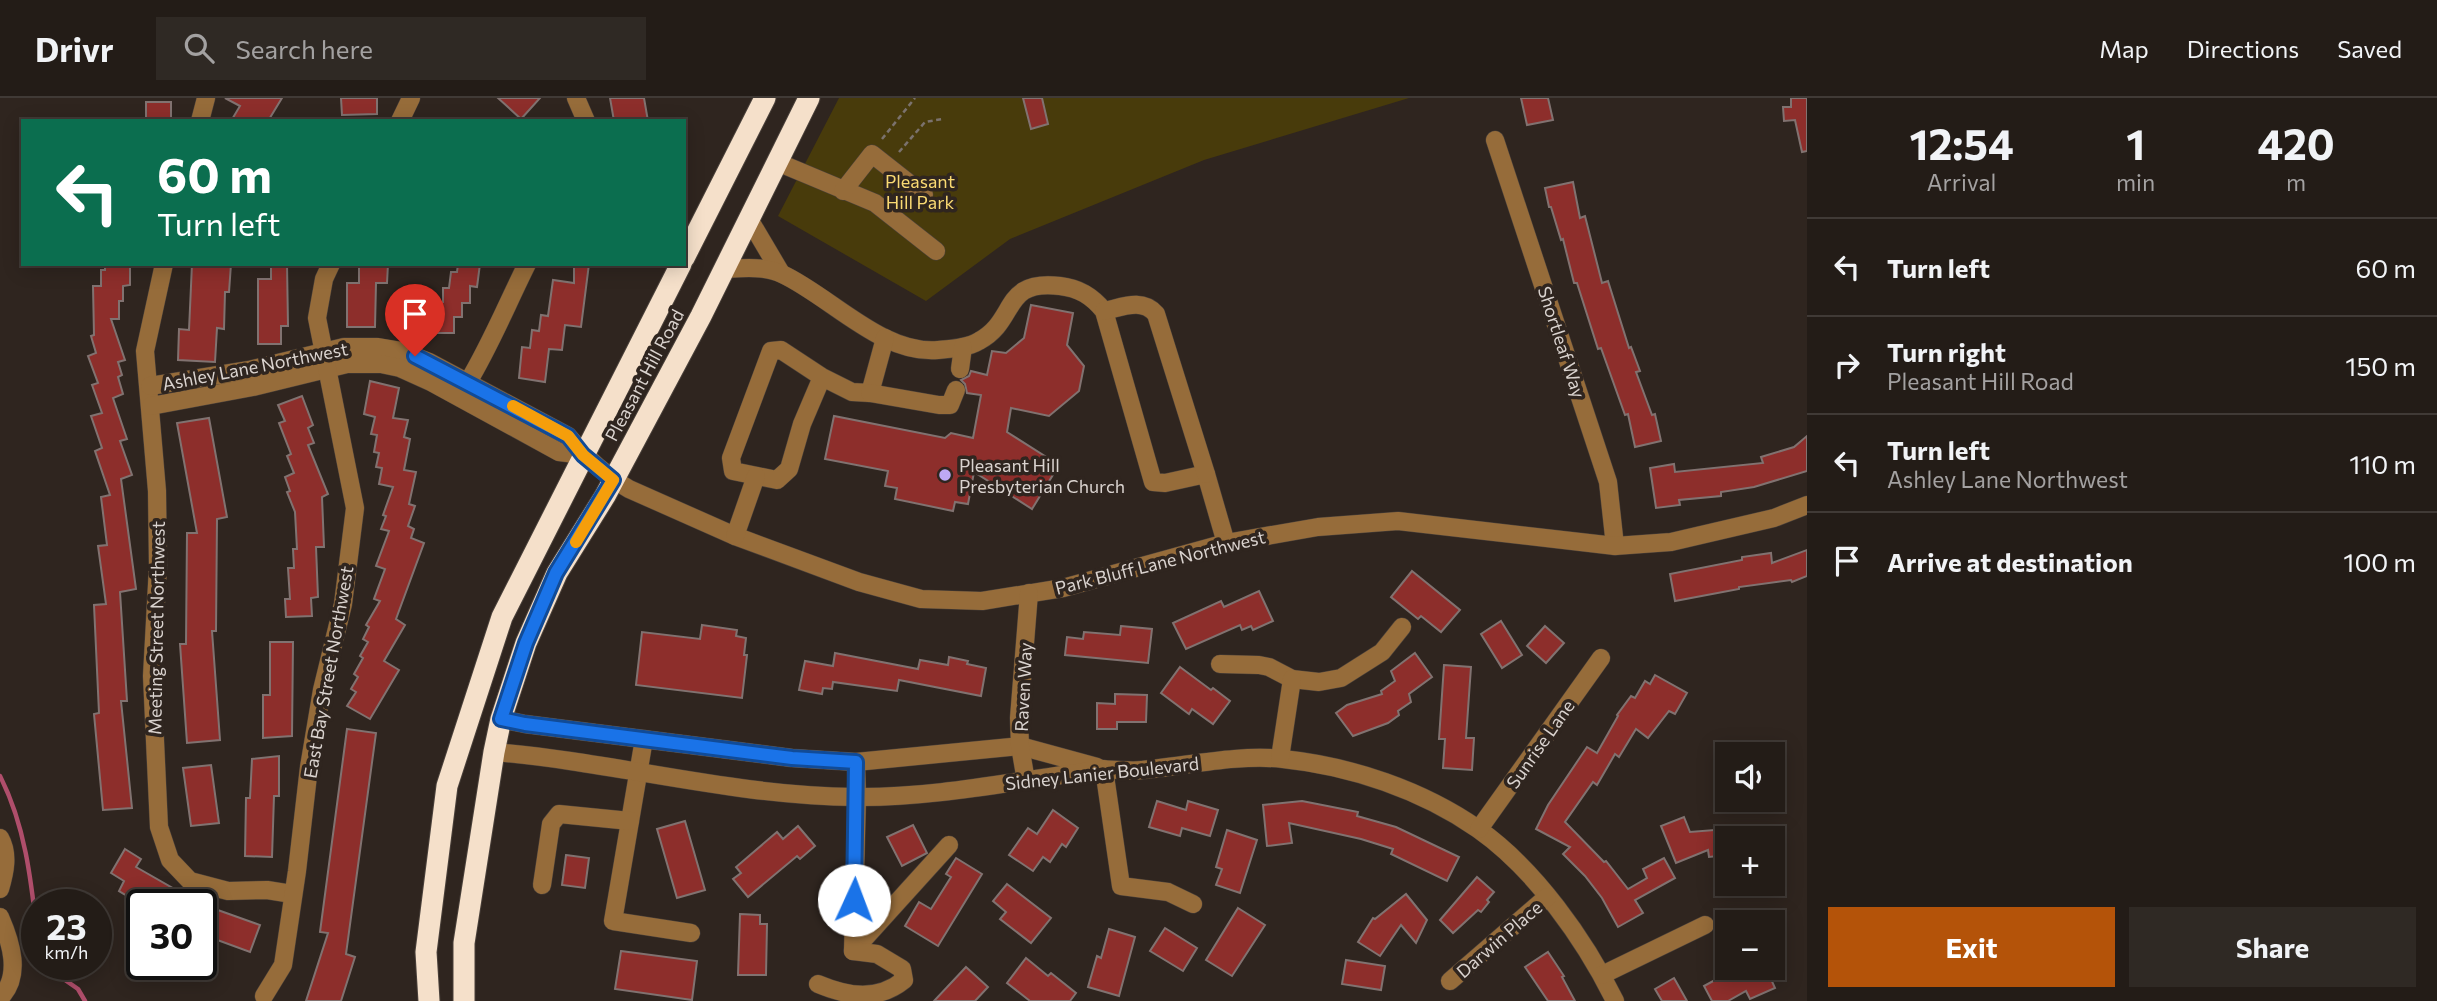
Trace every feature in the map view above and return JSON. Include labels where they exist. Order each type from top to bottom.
[{"type":"highway","points":[[686,254],[765,98]]},
{"type":"highway","name":"Pleasant Hill Road","points":[[464,1001],[464,943],[494,752],[501,719],[526,643],[556,573],[613,480],[724,269],[809,98]]},
{"type":"highway","name":"Pleasant Hill Road","points":[[429,1001],[426,952],[447,786],[502,617],[680,266]]},
{"type":"street","points":[[201,119],[206,98]]},
{"type":"street","points":[[401,119],[411,98]]},
{"type":"street","points":[[576,98],[585,119]]},
{"type":"street","name":"Shortleaf Way","points":[[1495,140],[1608,482],[1615,547]]},
{"type":"street","points":[[843,191],[872,153],[924,195]]},
{"type":"street","points":[[777,162],[875,203],[936,251]]},
{"type":"street","points":[[749,219],[781,273]]},
{"type":"street","name":"Meeting Street Northwest","points":[[164,266],[145,351],[157,491],[158,566],[152,676],[159,827],[170,860],[190,881],[228,891],[267,890],[292,894]]},
{"type":"street","name":"East Bay Street Northwest","points":[[264,996],[283,965],[311,754],[322,690],[343,604],[355,508],[317,318],[324,279],[330,266]]},
{"type":"street","points":[[468,382],[489,346],[526,266]]},
{"type":"street","points":[[724,269],[750,268],[781,273],[885,338],[912,348],[935,351],[963,347],[979,341],[1005,316],[1012,300],[1024,289],[1040,284],[1084,292],[1104,311],[1153,482],[1165,484],[1206,474]]},
{"type":"street","points":[[1104,311],[1139,304],[1149,306],[1156,314],[1226,543]]},
{"type":"street","points":[[870,393],[885,338]]},
{"type":"street","name":"Ashley Lane Northwest","points":[[151,405],[253,387],[324,360],[352,346],[377,346],[401,351],[429,362],[568,436],[583,455],[613,480]]},
{"type":"street","points":[[960,369],[963,347]]},
{"type":"street","points":[[822,377],[802,424],[789,469],[777,480],[733,471],[731,458],[771,351],[781,350],[852,393],[870,393],[950,405],[956,390]]},
{"type":"street","name":"Ashley Lane Northwest","points":[[150,387],[324,360],[381,364],[400,368],[460,396],[559,452],[583,455]]},
{"type":"street","points":[[735,536],[756,476]]},
{"type":"street","name":"Park Bluff Lane Northwest","points":[[613,480],[735,536],[859,582],[921,599],[982,601],[1063,588],[1226,543],[1318,527],[1398,521],[1615,547],[1671,542],[1774,518],[1807,505]]},
{"type":"street","name":"Raven Way","points":[[1026,781],[1019,718],[1029,593]]},
{"type":"street","points":[[1220,664],[1259,664],[1292,679],[1320,682],[1341,678],[1382,652],[1402,627]]},
{"type":"street","name":"Sunrise Lane","points":[[1479,829],[1601,658]]},
{"type":"street","points":[[1280,758],[1292,679]]},
{"type":"street","points":[[501,719],[792,758],[856,762],[1020,746],[1104,769],[1121,886],[1168,892],[1193,904]]},
{"type":"street","points":[[644,739],[613,921],[691,933]]},
{"type":"street","name":"Sidney Lanier Boulevard","points":[[494,752],[752,791],[857,797],[919,794],[1104,769],[1139,771],[1200,761],[1280,758],[1325,766],[1389,783],[1442,807],[1479,829],[1515,860],[1577,933],[1615,1001]]},
{"type":"street","points":[[853,950],[856,762]]},
{"type":"street","points":[[542,885],[551,824],[559,814],[630,821]]},
{"type":"street","points":[[0,838],[6,868],[0,889]]},
{"type":"street","points":[[853,950],[949,845]]},
{"type":"street","name":"Darwin Place","points":[[1450,981],[1547,897]]},
{"type":"street","points":[[0,917],[8,934],[13,964],[8,989],[0,998]]},
{"type":"street","points":[[1602,975],[1705,925]]},
{"type":"street","points":[[818,984],[845,995],[873,998],[893,991],[904,980],[902,969],[877,954],[853,950]]},
{"type":"path","points":[[872,153],[915,98]]},
{"type":"path","points":[[888,166],[925,122],[942,119]]},
{"type":"green space","name":"Pleasant Hill Park","points":[[839,98],[1409,98],[1204,160],[1010,239],[926,301],[778,216]]},
{"type":"building","points":[[225,98],[282,98],[269,119],[232,119],[240,106]]},
{"type":"building","points":[[341,98],[377,98],[377,114],[342,115]]},
{"type":"building","points":[[498,98],[540,98],[521,119]]},
{"type":"building","points":[[610,98],[644,98],[648,119],[614,119]]},
{"type":"building","points":[[1023,98],[1042,98],[1048,124],[1031,129]]},
{"type":"building","points":[[1521,98],[1548,98],[1553,120],[1527,125]]},
{"type":"building","points":[[1791,98],[1807,98],[1807,151],[1802,152],[1795,120],[1784,121],[1783,107],[1791,107]]},
{"type":"building","points":[[146,102],[171,102],[171,119],[146,119]]},
{"type":"building","points":[[1573,182],[1580,218],[1585,216],[1602,283],[1608,281],[1629,348],[1631,347],[1640,371],[1636,372],[1652,415],[1655,414],[1661,441],[1635,447],[1628,414],[1625,415],[1601,348],[1598,349],[1577,283],[1574,283],[1563,239],[1561,240],[1549,207],[1545,188]]},
{"type":"building","points":[[105,266],[130,266],[130,285],[123,286],[123,301],[119,301],[119,319],[111,319],[125,360],[118,362],[122,375],[118,377],[123,394],[113,398],[127,439],[120,441],[132,475],[121,479],[136,589],[120,592],[127,701],[121,701],[132,808],[103,810],[94,714],[99,713],[94,605],[106,604],[98,546],[107,545],[101,497],[110,495],[95,451],[102,448],[91,416],[102,413],[92,385],[98,383],[88,356],[96,353],[91,336],[94,335],[93,286],[101,286],[101,270],[105,270]]},
{"type":"building","points":[[192,266],[231,266],[229,292],[225,292],[224,329],[217,328],[215,362],[178,360],[179,329],[189,330]]},
{"type":"building","points":[[271,266],[287,266],[288,326],[281,326],[281,344],[258,344],[258,279],[271,279]]},
{"type":"building","points":[[359,266],[388,266],[387,283],[376,283],[375,327],[347,327],[347,283],[359,283]]},
{"type":"building","points":[[458,266],[480,266],[477,287],[470,286],[470,303],[462,303],[462,317],[454,317],[454,333],[430,333],[430,302],[443,302],[443,288],[449,288],[451,272],[457,272]]},
{"type":"building","points":[[574,266],[589,266],[581,327],[565,325],[562,350],[549,349],[545,382],[519,378],[522,347],[530,348],[532,330],[539,331],[541,315],[548,316],[553,280],[574,283]]},
{"type":"building","points":[[1031,305],[1073,313],[1067,345],[1084,366],[1079,391],[1049,416],[1011,408],[1007,432],[1059,465],[1032,509],[974,472],[968,504],[955,502],[953,511],[895,499],[897,488],[885,486],[888,471],[825,459],[834,416],[945,438],[951,433],[973,438],[981,395],[967,393],[961,380],[969,376],[971,371],[987,375],[992,351],[1006,353],[1024,338]]},
{"type":"building","points":[[370,381],[399,388],[393,418],[408,420],[404,437],[410,439],[404,470],[416,472],[409,504],[415,506],[408,526],[414,529],[411,538],[424,543],[396,619],[405,625],[384,661],[399,670],[370,719],[347,706],[356,692],[351,689],[358,677],[354,674],[368,642],[363,639],[369,627],[366,625],[380,601],[374,599],[385,569],[376,566],[389,531],[381,529],[393,487],[379,484],[382,468],[376,467],[379,453],[374,452],[377,435],[371,434],[375,417],[364,414]]},
{"type":"building","points":[[302,396],[313,425],[308,428],[314,443],[308,445],[328,494],[322,497],[324,547],[316,547],[318,597],[311,598],[312,616],[286,617],[285,599],[290,599],[288,568],[294,568],[293,549],[297,549],[295,512],[287,492],[290,491],[285,477],[294,473],[287,456],[291,454],[279,423],[285,421],[278,405]]},
{"type":"building","points":[[209,418],[227,517],[217,519],[216,631],[212,631],[220,740],[187,743],[180,644],[186,644],[187,533],[197,533],[177,423]]},
{"type":"building","points":[[1807,436],[1807,471],[1754,487],[1721,492],[1721,496],[1679,500],[1680,505],[1656,508],[1650,468],[1674,464],[1675,472],[1763,463],[1761,457],[1794,447]]},
{"type":"building","points":[[1807,550],[1807,576],[1792,582],[1739,587],[1675,601],[1670,574],[1771,553],[1772,563]]},
{"type":"building","points":[[1412,571],[1460,610],[1441,632],[1421,616],[1418,619],[1391,597]]},
{"type":"building","points":[[1259,591],[1273,621],[1253,630],[1251,626],[1242,630],[1240,625],[1186,649],[1173,623],[1221,601],[1224,607]]},
{"type":"building","points":[[1501,621],[1522,655],[1502,668],[1481,634]]},
{"type":"building","points":[[702,625],[737,630],[736,636],[746,638],[744,655],[747,655],[742,698],[636,685],[642,632],[700,639]]},
{"type":"building","points":[[1121,626],[1152,629],[1148,663],[1065,655],[1067,637],[1083,639],[1084,632],[1120,635]]},
{"type":"building","points":[[1545,626],[1564,643],[1546,663],[1527,646]]},
{"type":"building","points":[[270,642],[293,642],[292,736],[263,738],[263,695],[270,695]]},
{"type":"building","points":[[835,653],[918,669],[920,660],[948,665],[949,657],[968,661],[967,664],[986,668],[981,696],[899,680],[897,691],[833,682],[832,689],[823,688],[822,694],[799,690],[805,661],[833,666]]},
{"type":"building","points":[[1415,653],[1432,677],[1409,694],[1411,702],[1398,711],[1399,715],[1388,723],[1353,736],[1336,713],[1347,705],[1382,694],[1381,691],[1395,681],[1391,671]]},
{"type":"building","points":[[1444,665],[1471,667],[1466,738],[1474,738],[1472,770],[1443,768],[1445,739],[1439,739]]},
{"type":"building","points":[[1180,667],[1230,701],[1213,724],[1192,709],[1189,714],[1161,693]]},
{"type":"building","points":[[1655,675],[1687,693],[1675,714],[1669,711],[1648,738],[1636,729],[1619,757],[1615,754],[1597,785],[1593,782],[1565,822],[1604,862],[1606,861],[1628,889],[1647,878],[1643,869],[1664,858],[1675,878],[1635,900],[1643,913],[1618,927],[1602,898],[1563,854],[1570,847],[1536,829],[1548,805],[1587,747],[1597,753],[1617,715],[1631,696],[1635,698],[1645,681],[1650,684]]},
{"type":"building","points":[[1115,694],[1147,695],[1146,722],[1117,722],[1117,729],[1097,729],[1097,703],[1115,704]]},
{"type":"building","points":[[347,729],[376,733],[346,954],[355,957],[341,1001],[306,1001],[328,933],[320,932]]},
{"type":"building","points":[[279,756],[279,796],[274,796],[272,857],[245,856],[246,798],[250,798],[252,759]]},
{"type":"building","points":[[211,765],[219,823],[191,826],[183,768]]},
{"type":"building","points":[[1157,801],[1186,810],[1188,801],[1218,810],[1210,836],[1182,828],[1180,836],[1149,827]]},
{"type":"building","points":[[1302,801],[1358,812],[1357,816],[1396,827],[1459,857],[1447,881],[1391,854],[1393,849],[1289,823],[1292,843],[1267,846],[1263,805]]},
{"type":"building","points":[[1053,810],[1078,828],[1066,847],[1062,844],[1050,862],[1043,857],[1033,871],[1009,855],[1028,828],[1037,834]]},
{"type":"building","points":[[1684,817],[1690,832],[1715,830],[1715,856],[1709,857],[1708,850],[1676,863],[1661,826]]},
{"type":"building","points":[[685,821],[705,890],[677,898],[657,829]]},
{"type":"building","points":[[913,825],[927,853],[902,866],[887,837]]},
{"type":"building","points":[[798,826],[815,846],[800,859],[797,856],[748,897],[733,879],[741,873],[736,867],[777,832],[783,839]]},
{"type":"building","points":[[1227,830],[1257,840],[1240,893],[1216,885],[1222,869],[1216,867]]},
{"type":"building","points":[[125,849],[141,859],[136,867],[174,889],[126,889],[126,895],[119,891],[124,881],[111,873]]},
{"type":"building","points":[[566,855],[589,858],[585,888],[562,885]]},
{"type":"building","points":[[956,858],[982,874],[938,946],[905,926],[919,902],[931,909],[951,877],[946,874]]},
{"type":"building","points":[[1477,877],[1494,892],[1481,912],[1478,910],[1453,933],[1440,920]]},
{"type":"building","points":[[1007,884],[1051,918],[1031,943],[1000,919],[1006,912],[993,901]]},
{"type":"building","points":[[1406,894],[1427,920],[1416,943],[1401,925],[1380,956],[1358,942],[1373,918]]},
{"type":"building","points":[[1238,908],[1265,925],[1232,976],[1206,960]]},
{"type":"building","points":[[217,910],[260,925],[250,952],[217,940]]},
{"type":"building","points":[[740,914],[760,915],[760,924],[767,924],[766,975],[738,975]]},
{"type":"building","points":[[1165,928],[1197,948],[1183,971],[1150,951]]},
{"type":"building","points":[[1109,929],[1135,937],[1119,996],[1088,987],[1097,956],[1101,958]]},
{"type":"building","points":[[621,951],[697,961],[692,1000],[615,989]]},
{"type":"building","points":[[1548,952],[1564,976],[1562,977],[1575,1001],[1548,1001],[1525,967]]},
{"type":"building","points":[[1026,958],[1048,976],[1051,973],[1076,993],[1070,1001],[1030,1001],[1007,983]]},
{"type":"building","points":[[1346,960],[1385,966],[1381,990],[1342,984]]},
{"type":"building","points":[[966,967],[988,987],[975,1001],[934,1001]]},
{"type":"building","points":[[1674,978],[1687,1001],[1662,1001],[1655,989]]},
{"type":"building","points":[[1715,980],[1771,980],[1775,988],[1750,999],[1746,991],[1728,1001],[1712,1001],[1704,986]]},
{"type":"waterway","points":[[0,776],[21,833],[31,889]]},
{"type":"waterway","points":[[65,980],[78,989],[85,1001]]},
{"type":"slow traffic","points":[[513,406],[568,436],[583,455],[613,480],[576,542]]},
{"type":"place","name":"Pleasant Hill Presbyterian Church","points":[[945,475]]},
{"type":"route","points":[[415,356],[568,436],[583,455],[613,480],[556,573],[526,643],[501,719],[792,758],[856,762],[854,900]]}]
